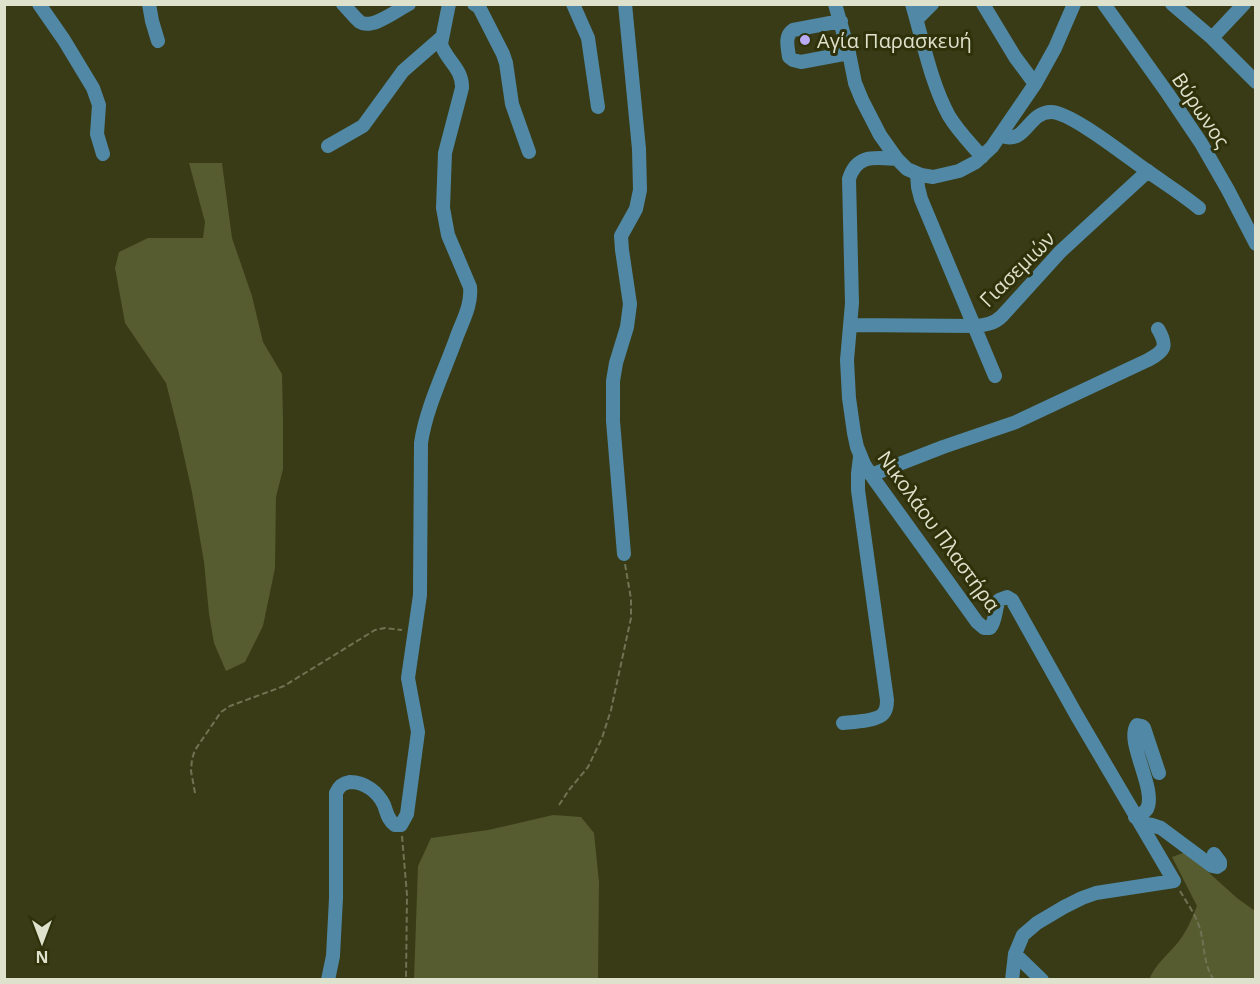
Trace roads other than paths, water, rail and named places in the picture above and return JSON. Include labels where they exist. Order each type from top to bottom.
[{"type":"street","points":[[39,4],[93,88],[99,105],[98,134],[103,154]]},
{"type":"street","points":[[149,4],[158,41]]},
{"type":"street","points":[[343,4],[360,22],[366,24],[375,23],[409,4]]},
{"type":"street","points":[[328,980],[333,956],[336,898],[336,793],[343,783],[359,783],[367,786],[383,803],[390,820],[395,825],[400,825],[407,814],[418,741],[417,720],[408,678],[420,594],[421,443],[423,431],[471,294],[448,236],[443,208],[445,153],[462,88],[459,73],[441,44],[448,4]]},
{"type":"street","points":[[474,4],[479,7],[503,54],[512,104],[529,152]]},
{"type":"street","points":[[573,4],[588,38],[598,107]]},
{"type":"street","points":[[624,555],[613,421],[613,381],[615,363],[627,327],[630,304],[621,236],[636,209],[640,190],[638,137],[625,4]]},
{"type":"street","points":[[835,4],[849,53],[851,71],[862,100],[880,135],[897,159],[909,171],[933,177],[951,174],[969,166],[992,147],[1035,84],[1058,43],[1074,4]]},
{"type":"street","points":[[912,4],[938,90],[949,115],[982,157]]},
{"type":"street","points":[[917,19],[933,4]]},
{"type":"street","points":[[983,4],[1015,57],[1035,84]]},
{"type":"street","name":"Βύρωνος","points":[[1104,4],[1202,144],[1256,244]]},
{"type":"street","points":[[1172,4],[1212,38],[1256,82]]},
{"type":"street","points":[[1212,38],[1244,4]]},
{"type":"street","points":[[841,21],[790,32],[787,38],[789,57],[801,63],[849,53]]},
{"type":"street","points":[[328,146],[363,126],[403,71],[442,37]]},
{"type":"street","points":[[1000,135],[1019,136],[1031,122],[1042,114],[1051,112],[1059,114],[1077,122],[1167,183],[1199,208]]},
{"type":"street","name":"Νικολάου Πλαστήρα","points":[[897,159],[865,159],[856,165],[850,177],[852,303],[848,360],[849,398],[860,457],[870,475],[981,626],[986,629],[992,627],[999,600],[1007,597],[1012,600],[1174,881],[1096,893],[1082,898],[1037,923],[1023,935],[1014,954]]},
{"type":"street","name":"Γιασεμιών","points":[[850,325],[974,326],[990,323],[1000,318],[1060,252],[1148,171]]},
{"type":"street","points":[[917,174],[921,199],[994,376]]},
{"type":"street","points":[[870,475],[1007,425],[1148,360],[1161,352],[1164,347],[1164,339],[1158,329]]},
{"type":"street","points":[[843,723],[876,718],[883,714],[887,700],[858,490],[860,457]]},
{"type":"street","points":[[1159,773],[1144,728],[1137,725],[1134,729],[1135,740],[1149,800],[1146,810],[1138,820],[1161,828],[1212,866],[1217,867],[1220,862],[1214,854]]},
{"type":"street","points":[[1012,980],[1014,954]]},
{"type":"street","points":[[1014,954],[1042,980]]},
{"type":"place","name":"Αγία Παρασκευή","points":[[805,40]]}]
